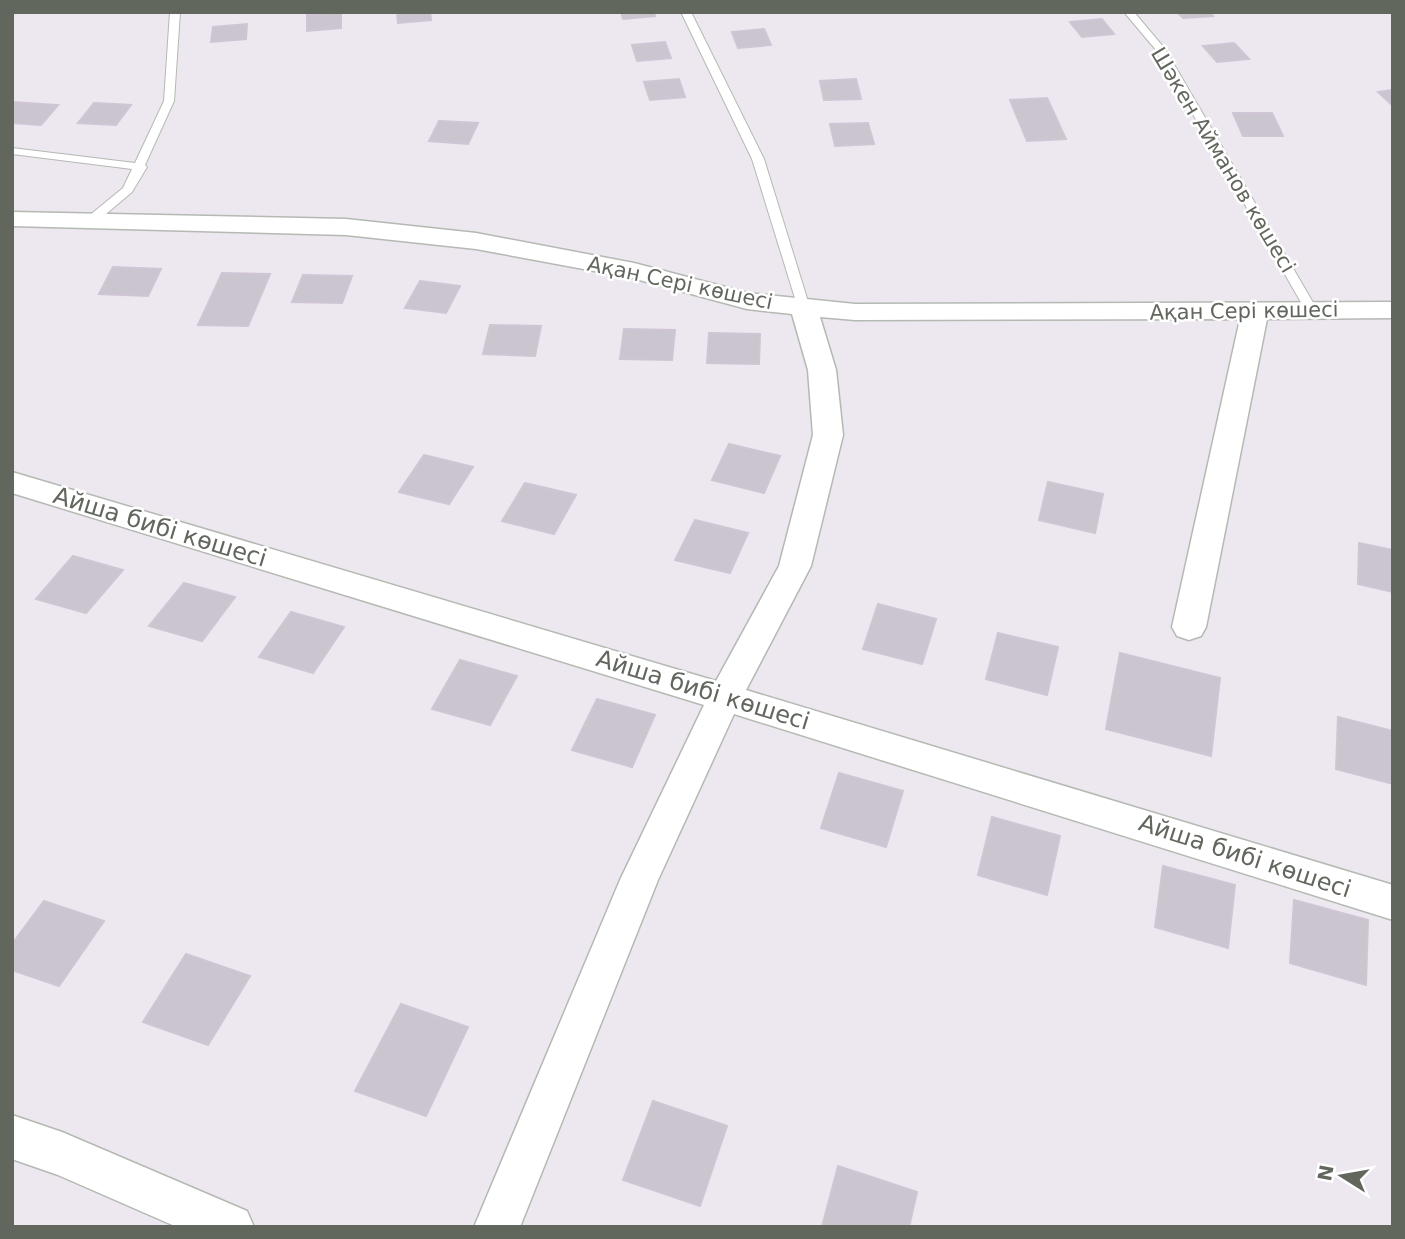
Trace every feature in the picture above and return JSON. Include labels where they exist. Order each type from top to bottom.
[{"type":"street","name":"Ақан Сері көшесі","points":[[12,219],[346,227],[476,241],[634,271],[747,301],[856,312],[1393,310]]},
{"type":"street","points":[[497,1227],[639,880],[725,697],[796,566],[818,485],[828,435],[822,370],[804,308]]},
{"type":"street","points":[[1189,627],[1255,312]]},
{"type":"street","name":"Айша бибі көшесі","points":[[18,491],[725,697],[1393,903]]},
{"type":"street","points":[[12,1137],[62,1154],[231,1227]]},
{"type":"lane","points":[[89,222],[128,190],[141,167],[169,101],[175,12]]},
{"type":"lane","points":[[687,12],[758,159],[804,308]]},
{"type":"lane","name":"Шәкен Айманов көшесі","points":[[1129,12],[1160,49],[1312,311]]},
{"type":"lane","points":[[12,151],[141,167]]},
{"type":"building","points":[[397,12],[430,12],[431,20],[398,23]]},
{"type":"building","points":[[621,12],[654,12],[655,16],[623,19]]},
{"type":"building","points":[[1177,12],[1210,12],[1213,16],[1183,18]]},
{"type":"building","points":[[341,13],[341,28],[307,31],[307,15]]},
{"type":"building","points":[[1102,19],[1114,34],[1082,37],[1070,22]]},
{"type":"building","points":[[247,24],[246,39],[211,42],[213,27]]},
{"type":"building","points":[[764,29],[771,45],[738,48],[732,32]]},
{"type":"building","points":[[665,42],[671,58],[637,61],[632,45]]},
{"type":"building","points":[[1234,43],[1249,59],[1217,62],[1203,46]]},
{"type":"building","points":[[679,79],[685,97],[650,100],[644,82]]},
{"type":"building","points":[[856,79],[861,99],[824,100],[820,81]]},
{"type":"building","points":[[1393,90],[1393,106],[1378,92]]},
{"type":"building","points":[[1047,98],[1066,139],[1027,141],[1010,100]]},
{"type":"building","points":[[12,102],[58,105],[41,125],[12,123]]},
{"type":"building","points":[[94,103],[131,105],[116,125],[78,123]]},
{"type":"building","points":[[1233,113],[1272,113],[1283,136],[1243,136]]},
{"type":"building","points":[[439,121],[478,123],[468,144],[429,141]]},
{"type":"building","points":[[868,123],[874,144],[835,146],[830,124]]},
{"type":"building","points":[[113,267],[161,269],[148,296],[99,294]]},
{"type":"building","points":[[222,273],[270,274],[248,326],[198,325]]},
{"type":"building","points":[[303,275],[352,276],[342,303],[292,302]]},
{"type":"building","points":[[420,281],[460,286],[446,313],[405,308]]},
{"type":"building","points":[[490,325],[541,326],[535,356],[483,354]]},
{"type":"building","points":[[624,329],[675,330],[672,360],[620,359]]},
{"type":"building","points":[[709,333],[760,334],[759,364],[707,363]]},
{"type":"building","points":[[729,444],[780,456],[764,493],[712,480]]},
{"type":"building","points":[[424,455],[473,467],[449,504],[399,492]]},
{"type":"building","points":[[1048,482],[1103,494],[1095,533],[1039,520]]},
{"type":"building","points":[[525,483],[576,495],[554,534],[502,521]]},
{"type":"building","points":[[695,520],[748,533],[730,573],[675,560]]},
{"type":"building","points":[[1359,543],[1393,550],[1393,592],[1358,584]]},
{"type":"building","points":[[73,556],[123,570],[86,613],[36,599]]},
{"type":"building","points":[[184,583],[235,597],[202,641],[149,626]]},
{"type":"building","points":[[878,604],[936,619],[922,664],[863,649]]},
{"type":"building","points":[[291,612],[344,627],[313,673],[259,657]]},
{"type":"building","points":[[998,633],[1058,647],[1047,695],[986,679]]},
{"type":"building","points":[[1120,653],[1220,678],[1211,756],[1106,729]]},
{"type":"building","points":[[460,660],[517,676],[490,725],[432,709]]},
{"type":"building","points":[[597,699],[655,715],[632,767],[572,750]]},
{"type":"building","points":[[1338,717],[1393,731],[1393,784],[1336,769]]},
{"type":"building","points":[[839,773],[903,791],[886,847],[821,828]]},
{"type":"building","points":[[992,817],[1060,836],[1047,895],[978,875]]},
{"type":"building","points":[[1163,866],[1235,885],[1228,948],[1155,927]]},
{"type":"building","points":[[1294,900],[1368,920],[1366,985],[1290,963]]},
{"type":"building","points":[[44,901],[104,921],[59,986],[12,970],[12,944]]},
{"type":"building","points":[[186,954],[250,976],[208,1045],[143,1022]]},
{"type":"building","points":[[401,1004],[468,1027],[426,1116],[355,1091]]},
{"type":"building","points":[[653,1101],[727,1126],[700,1206],[623,1180]]},
{"type":"building","points":[[838,1166],[917,1192],[909,1227],[822,1227]]}]
